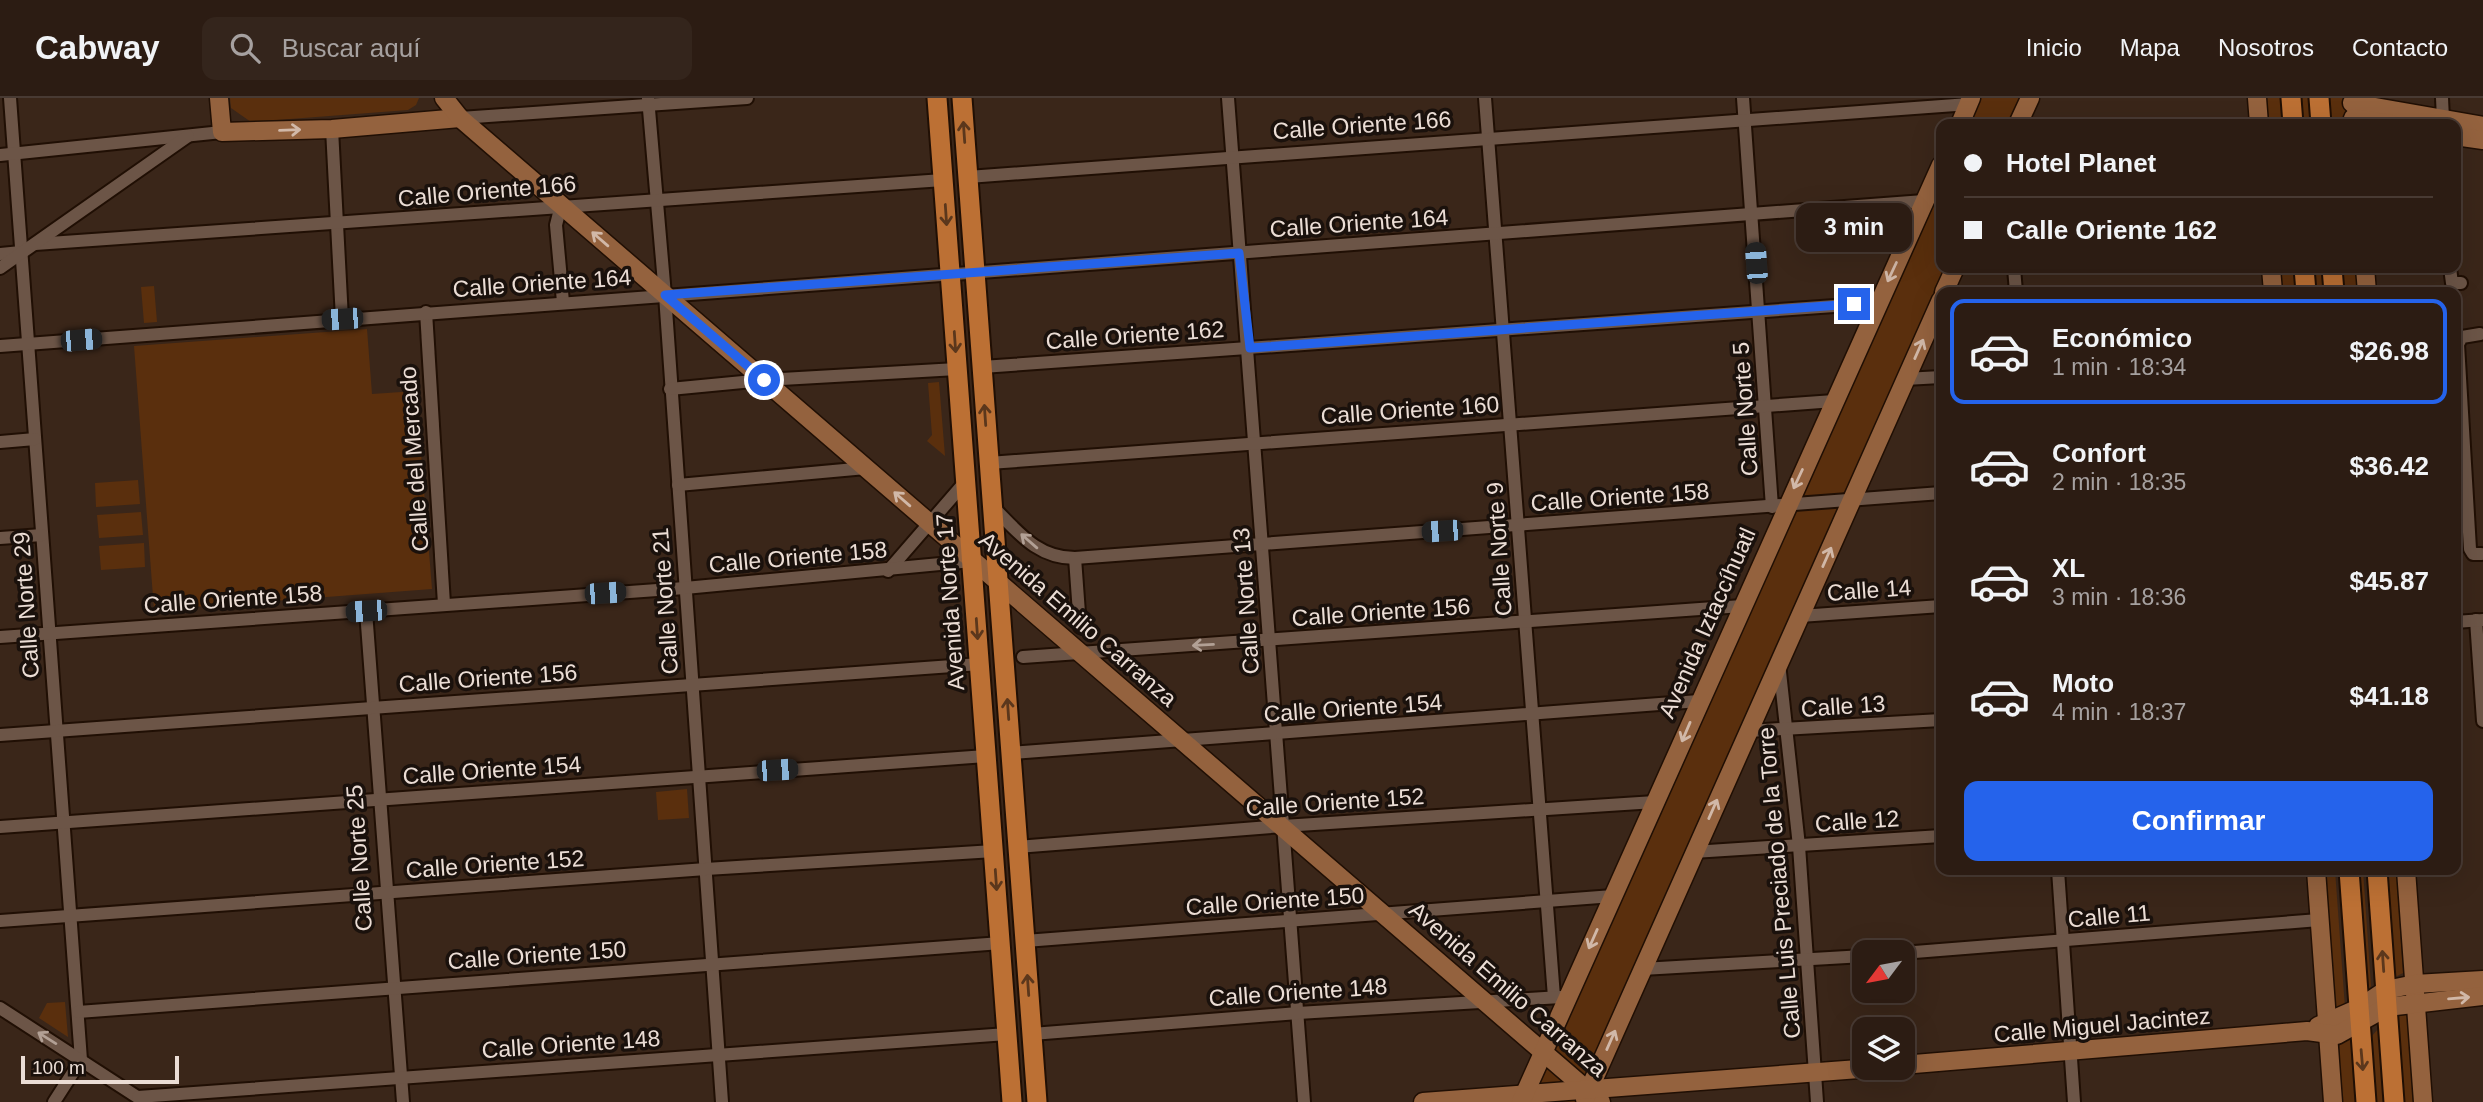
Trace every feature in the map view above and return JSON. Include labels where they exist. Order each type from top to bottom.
[{"type":"main road","name":"Avenida Norte 17","points":[[937,98],[1012,1102]]},
{"type":"main road","points":[[962,98],[1037,1102]]},
{"type":"main road","points":[[2291,98],[2293,119]]},
{"type":"main road","points":[[2319,99],[2321,119]]},
{"type":"main road","points":[[2349,875],[2366,1102]]},
{"type":"main road","points":[[2377,875],[2394,1102]]},
{"type":"street","name":"Calle Norte 29","points":[[9,98],[81,1059]]},
{"type":"street","points":[[219,98],[222,132]]},
{"type":"street","points":[[444,98],[460,118]]},
{"type":"street","points":[[0,155],[222,132],[332,129],[648,102],[747,98]]},
{"type":"street","name":"Calle Norte 13","points":[[1228,98],[1239,253],[1250,348],[1304,1102]]},
{"type":"street","name":"Calle Norte 9","points":[[1485,98],[1545,901],[1561,997]]},
{"type":"street","name":"Calle Norte 5","points":[[1743,98],[1766,405],[1779,507]]},
{"type":"street","points":[[2020,119],[2030,98]]},
{"type":"street","points":[[2257,98],[2259,119]]},
{"type":"street","points":[[2353,111],[2443,119],[2442,98]]},
{"type":"street","points":[[1961,119],[1970,101]]},
{"type":"street","name":"Calle Oriente 166","points":[[968,177],[1970,101]]},
{"type":"street","name":"Calle Norte 21","points":[[648,102],[665,295],[722,1102]]},
{"type":"street","points":[[2353,111],[2376,119]]},
{"type":"street","name":"Avenida Emilio Carranza","points":[[460,118],[1283,826],[1591,1098]]},
{"type":"street","points":[[2461,122],[2483,126]]},
{"type":"street","points":[[332,129],[342,319]]},
{"type":"street","points":[[0,268],[188,136]]},
{"type":"street","points":[[2461,137],[2483,140]]},
{"type":"street","name":"Avenida Iztaccíhuatl","points":[[1522,1098],[1542,1053],[1561,997],[1613,896],[1742,606],[1779,507],[1834,401],[1936,176]]},
{"type":"street","name":"Calle Oriente 166","points":[[35,244],[943,180]]},
{"type":"street","name":"Calle Oriente 164","points":[[0,346],[1924,201]]},
{"type":"street","points":[[561,205],[556,225],[564,302]]},
{"type":"street","points":[[0,254],[22,252]]},
{"type":"street","points":[[2451,273],[2452,283],[2461,284]]},
{"type":"street","name":"Calle Oriente 162","points":[[982,367],[1877,303]]},
{"type":"street","points":[[1591,1098],[1642,969],[1693,852],[1936,311]]},
{"type":"street","name":"Calle del Mercado","points":[[426,312],[444,604]]},
{"type":"street","points":[[2461,339],[2480,334]]},
{"type":"street","points":[[670,390],[764,380],[957,369]]},
{"type":"street","points":[[1905,379],[1936,377]]},
{"type":"street","name":"Calle Oriente 160","points":[[989,463],[1834,401]]},
{"type":"street","points":[[0,442],[35,439]]},
{"type":"street","points":[[2461,446],[2470,549],[2473,554],[2481,554]]},
{"type":"street","points":[[678,485],[866,468]]},
{"type":"street","points":[[888,571],[966,481]]},
{"type":"street","name":"Calle Oriente 158","points":[[992,506],[1043,553],[1058,558],[1075,558],[1936,493]]},
{"type":"street","points":[[0,538],[42,536]]},
{"type":"street","points":[[1075,558],[1080,627]]},
{"type":"street","name":"Calle Oriente 158","points":[[0,637],[685,588],[972,561]]},
{"type":"street","name":"Calle Oriente 156","points":[[1023,657],[1271,642],[1742,606]]},
{"type":"street","name":"Calle 14","points":[[1800,616],[1936,606]]},
{"type":"street","name":"Calle Norte 25","points":[[366,611],[385,894],[403,1102]]},
{"type":"street","points":[[2461,622],[2479,620],[2483,721]]},
{"type":"street","name":"Calle Luis Preciado de la Torre","points":[[1779,662],[1799,846],[1817,1102]]},
{"type":"street","name":"Calle Oriente 156","points":[[0,736],[979,664]]},
{"type":"street","name":"Calle Oriente 154","points":[[1011,753],[1699,701]]},
{"type":"street","name":"Calle 13","points":[[1747,732],[1936,720]]},
{"type":"street","name":"Calle Oriente 154","points":[[0,827],[986,756]]},
{"type":"street","name":"Calle Oriente 152","points":[[1017,847],[1283,826],[1656,802]]},
{"type":"street","name":"Calle 12","points":[[1693,852],[1936,835]]},
{"type":"street","name":"Calle Oriente 152","points":[[0,921],[70,918],[706,869],[994,851]]},
{"type":"street","points":[[2058,875],[2074,1102]]},
{"type":"street","points":[[2316,875],[2333,1102]]},
{"type":"street","points":[[2406,875],[2423,1102]]},
{"type":"street","name":"Calle Oriente 150","points":[[1025,940],[1613,896]]},
{"type":"street","name":"Calle 11","points":[[1915,952],[2319,920]]},
{"type":"street","name":"Calle Oriente 150","points":[[78,1012],[1000,943]]},
{"type":"street","points":[[1642,969],[1852,957]]},
{"type":"street","points":[[2326,1028],[2359,1016],[2386,998],[2483,980]]},
{"type":"street","points":[[2416,993],[2483,996]]},
{"type":"street","name":"Calle Oriente 148","points":[[1032,1034],[1481,1000],[1561,997]]},
{"type":"street","points":[[0,1009],[141,1100]]},
{"type":"street","name":"Calle Miguel Jacintez","points":[[1915,1064],[2071,1053],[2326,1028]]},
{"type":"street","name":"Calle Oriente 148","points":[[141,1100],[401,1077],[1007,1034]]},
{"type":"street","points":[[54,1102],[81,1059]]},
{"type":"street","points":[[1423,1102],[1591,1098],[1852,1069]]},
{"type":"shaded area","points":[[230,98],[419,98],[416,105],[408,110],[251,122],[231,108]]},
{"type":"shaded area","points":[[1976,98],[2026,98],[2017,119],[1966,119]]},
{"type":"shaded area","points":[[2267,98],[2283,98],[2285,119],[2269,119]]},
{"type":"shaded area","points":[[2299,98],[2311,98],[2313,119],[2301,119]]},
{"type":"shaded area","points":[[2330,98],[2345,98],[2347,119],[2331,119]]},
{"type":"shaded area","points":[[1936,185],[1936,273],[1949,273],[1943,287],[1936,287],[1936,302],[1579,1102],[1525,1102]]},
{"type":"shaded area","points":[[2281,273],[2296,273],[2298,287],[2283,287]]},
{"type":"shaded area","points":[[2312,273],[2324,273],[2326,287],[2314,287]]},
{"type":"shaded area","points":[[2342,273],[2359,273],[2361,287],[2344,287]]},
{"type":"shaded area","points":[[154,286],[157,322],[144,323],[141,287]]},
{"type":"shaded area","points":[[367,329],[372,394],[416,391],[432,589],[154,610],[134,346]]},
{"type":"shaded area","points":[[939,382],[945,456],[927,441],[932,435],[928,383]]},
{"type":"shaded area","points":[[138,480],[140,504],[96,507],[95,483]]},
{"type":"shaded area","points":[[141,512],[143,535],[99,538],[97,515]]},
{"type":"shaded area","points":[[144,543],[145,567],[101,570],[99,546]]},
{"type":"shaded area","points":[[687,789],[689,818],[658,820],[656,792]]},
{"type":"shaded area","points":[[2321,875],[2335,875],[2345,1008],[2335,1011],[2331,1007]]},
{"type":"shaded area","points":[[2352,875],[2363,875],[2371,986],[2366,993]]},
{"type":"shaded area","points":[[2378,875],[2396,875],[2403,973],[2391,979]]},
{"type":"shaded area","points":[[65,1002],[68,1037],[39,1018],[47,1003]]},
{"type":"shaded area","points":[[2411,1010],[2421,1102],[2404,1102],[2398,1018],[2399,1014]]},
{"type":"shaded area","points":[[2378,1029],[2381,1031],[2387,1102],[2376,1102],[2372,1036]]},
{"type":"shaded area","points":[[2351,1035],[2358,1102],[2341,1102],[2339,1039]]},
{"type":"route","points":[[764,380],[665,295],[1239,253],[1250,348],[1854,304]]}]
